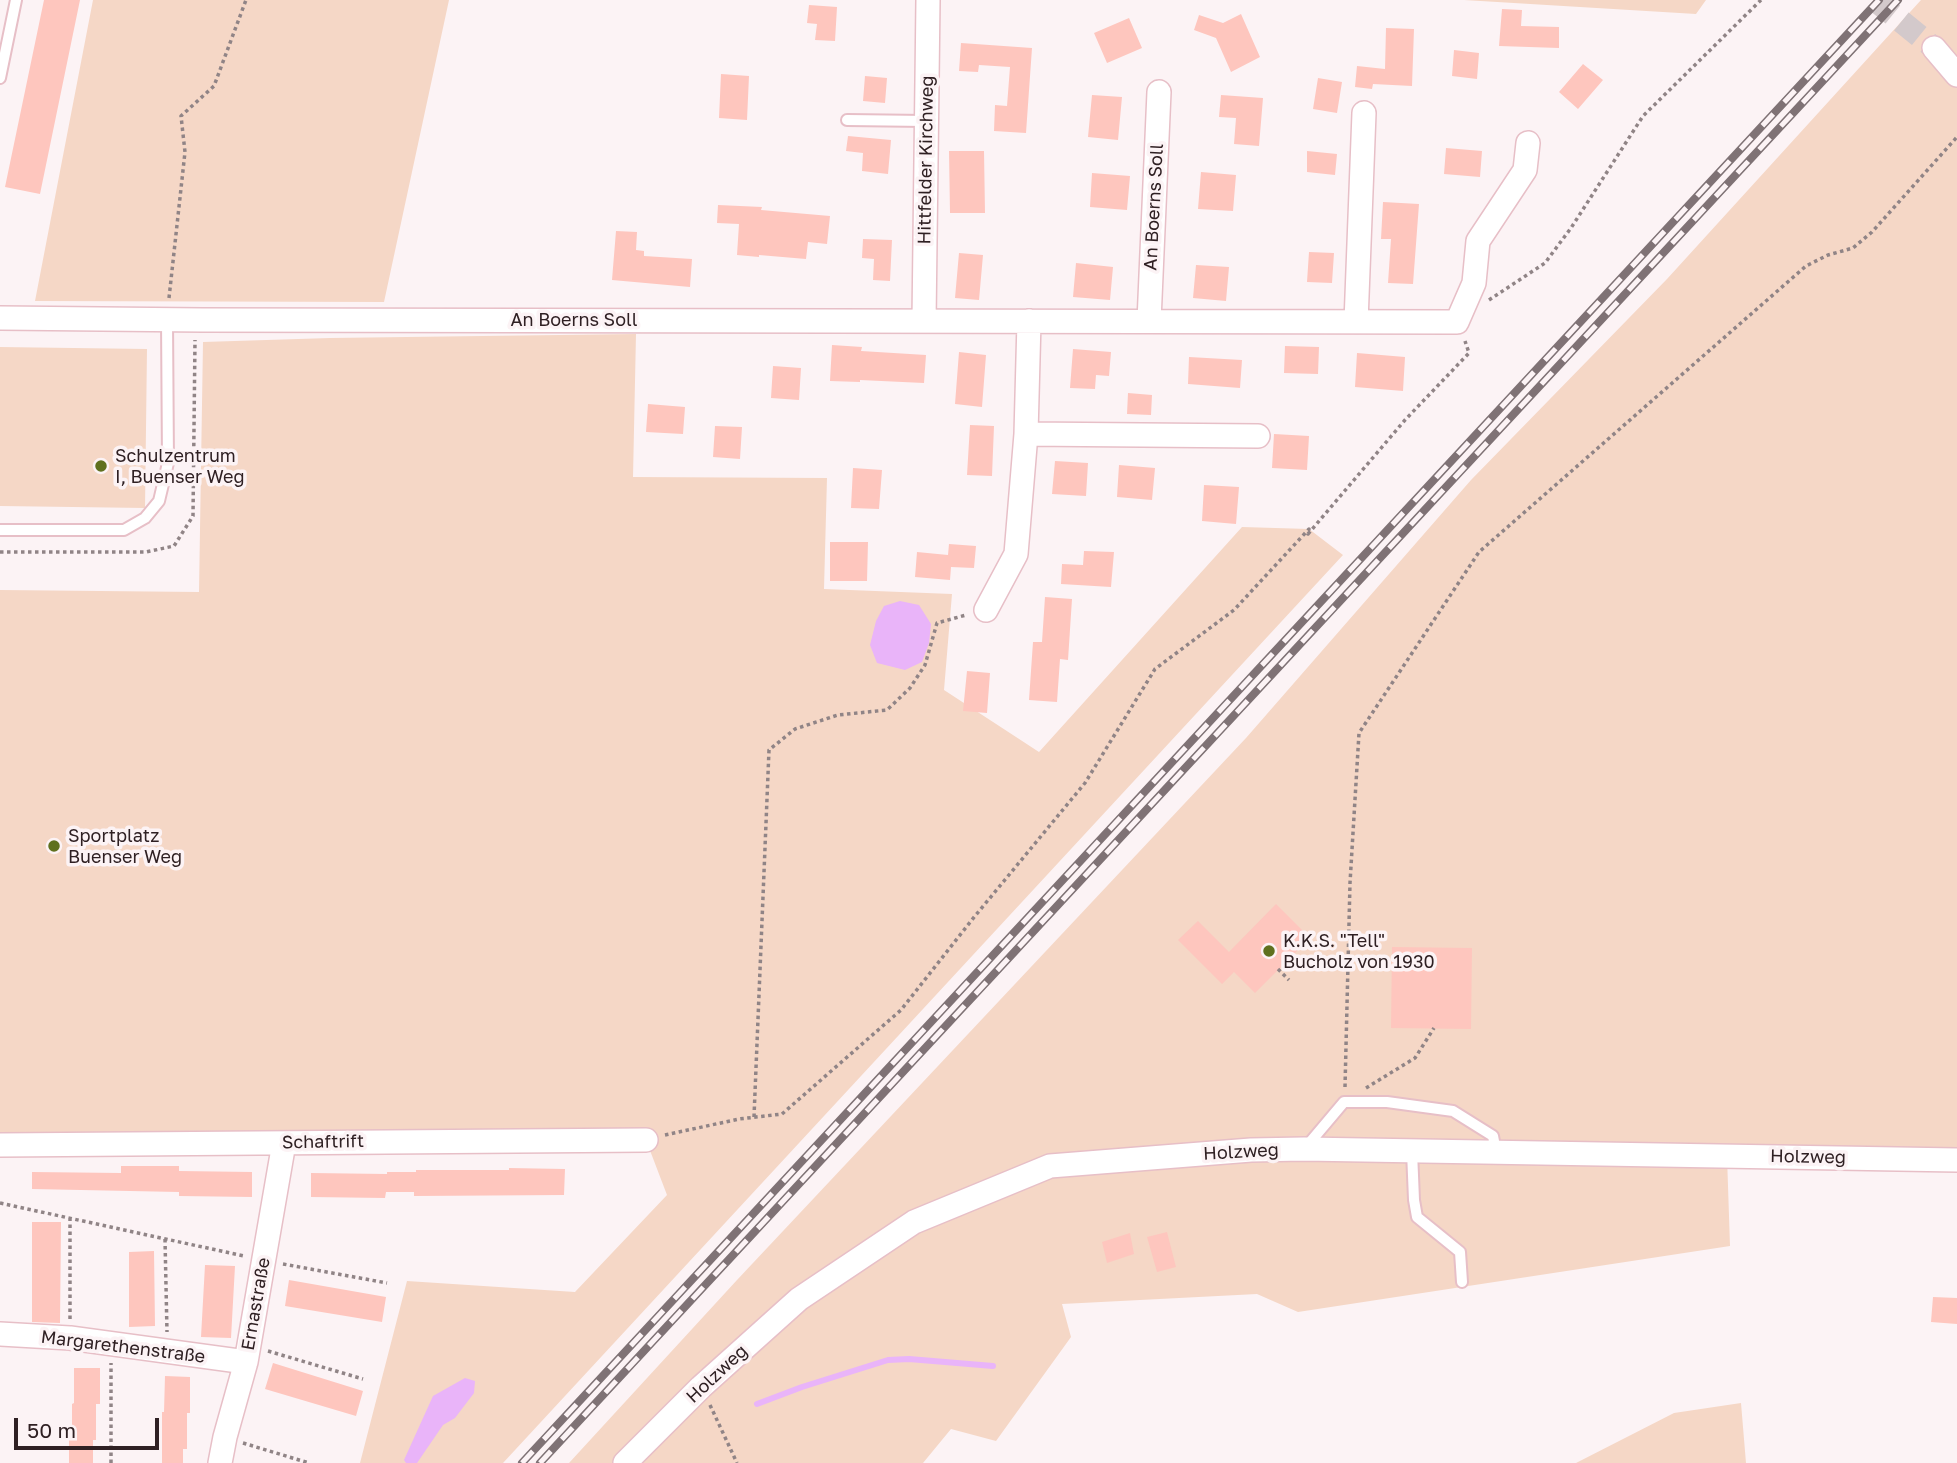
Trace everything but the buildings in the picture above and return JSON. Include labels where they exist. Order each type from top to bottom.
[{"type":"street","name":"Hittfelder Kirchweg","points":[[924,321],[928,0]]},
{"type":"street","points":[[1934,48],[1957,75]]},
{"type":"street","name":"An Boerns Soll","points":[[1149,321],[1159,92]]},
{"type":"street","points":[[1356,321],[1364,113]]},
{"type":"street","points":[[1457,322],[1474,283],[1478,241],[1525,170],[1528,142]]},
{"type":"street","name":"An Boerns Soll","points":[[0,318],[1457,322]]},
{"type":"street","points":[[986,610],[1016,554],[1026,434],[1029,321]]},
{"type":"street","points":[[1026,434],[1258,436]]},
{"type":"street","name":"Schaftrift","points":[[0,1145],[646,1140]]},
{"type":"street","name":"Ernastraße","points":[[220,1463],[248,1354],[284,1143]]},
{"type":"street","name":"Holzweg","points":[[625,1463],[701,1387],[799,1299],[914,1222],[1050,1166],[1251,1150],[1304,1149],[1957,1160]]},
{"type":"street","name":"Margarethenstraße","points":[[0,1334],[70,1338],[167,1351],[248,1354]]},
{"type":"lane","points":[[0,78],[16,0]]},
{"type":"lane","points":[[847,120],[926,121]]},
{"type":"lane","points":[[0,530],[124,530],[145,518],[159,501],[168,463],[167,320]]},
{"type":"lane","points":[[1304,1149],[1344,1102],[1387,1102],[1453,1111],[1493,1136],[1496,1152]]},
{"type":"lane","points":[[1412,1151],[1417,1217],[1460,1252],[1462,1282]]},
{"type":"path","points":[[167,320],[185,152],[181,116],[214,86],[246,0]]},
{"type":"path","points":[[646,1140],[754,1117],[782,1114],[901,1010],[1085,783],[1155,669],[1234,610],[1309,529],[1308,534],[1405,420],[1469,353],[1457,322],[1545,263],[1571,228],[1643,116],[1761,0]]},
{"type":"path","points":[[1344,1102],[1350,883],[1359,733],[1479,552],[1806,266],[1828,255],[1853,248],[1872,232],[1957,137]]},
{"type":"path","points":[[754,1117],[769,750],[795,729],[838,715],[887,710],[910,688],[925,665],[937,623],[986,610]]},
{"type":"path","points":[[1278,970],[1289,980]]},
{"type":"path","points":[[1344,1102],[1415,1058],[1434,1028]]},
{"type":"path","points":[[0,1203],[264,1261],[387,1283]]},
{"type":"path","points":[[70,1338],[71,1219]]},
{"type":"path","points":[[165,1239],[167,1351]]},
{"type":"path","points":[[111,1344],[111,1463]]},
{"type":"path","points":[[248,1354],[363,1380]]},
{"type":"path","points":[[701,1387],[737,1463]]},
{"type":"path","points":[[225,1437],[309,1463]]},
{"type":"shaded area","points":[[93,0],[449,0],[384,302],[35,301]]},
{"type":"shaded area","points":[[1464,0],[1706,0],[1696,14]]},
{"type":"shaded area","points":[[1921,0],[1957,0],[1957,1160],[1727,1156],[1730,1246],[1298,1312],[1257,1294],[1062,1304],[1071,1337],[996,1441],[951,1429],[923,1463],[569,1463],[737,1280],[1246,738],[1471,480],[1667,279]]},
{"type":"shaded area","points":[[636,334],[633,477],[827,478],[824,589],[952,594],[944,690],[1039,752],[1242,527],[1309,529],[1343,555],[503,1463],[360,1463],[407,1281],[575,1292],[667,1195],[646,1140],[0,1145],[0,590],[199,592],[203,342]]},
{"type":"shaded area","points":[[0,347],[147,349],[145,508],[0,506]]},
{"type":"shaded area","points":[[900,601],[919,605],[931,624],[929,643],[922,662],[905,670],[877,663],[870,645],[876,621],[884,606]]},
{"type":"shaded area","points":[[465,1378],[475,1381],[474,1393],[455,1418],[443,1425],[417,1463],[406,1463],[404,1460],[433,1396]]},
{"type":"shaded area","points":[[1741,1403],[1746,1463],[1576,1463],[1674,1413]]},
{"type":"waterway","points":[[757,1404],[888,1360],[909,1359],[993,1366]]},
{"type":"tunnel","points":[[1875,0],[1934,48]]},
{"type":"railway","points":[[522,1463],[1879,0]]},
{"type":"railway","points":[[540,1463],[1898,0]]},
{"type":"place","name":"Schulzentrum I, Buenser Weg","points":[[101,466]]},
{"type":"place","name":"Sportplatz Buenser Weg","points":[[54,846]]},
{"type":"place","name":"K.K.S. \"Tell\" Bucholz von 1930","points":[[1269,951]]}]
